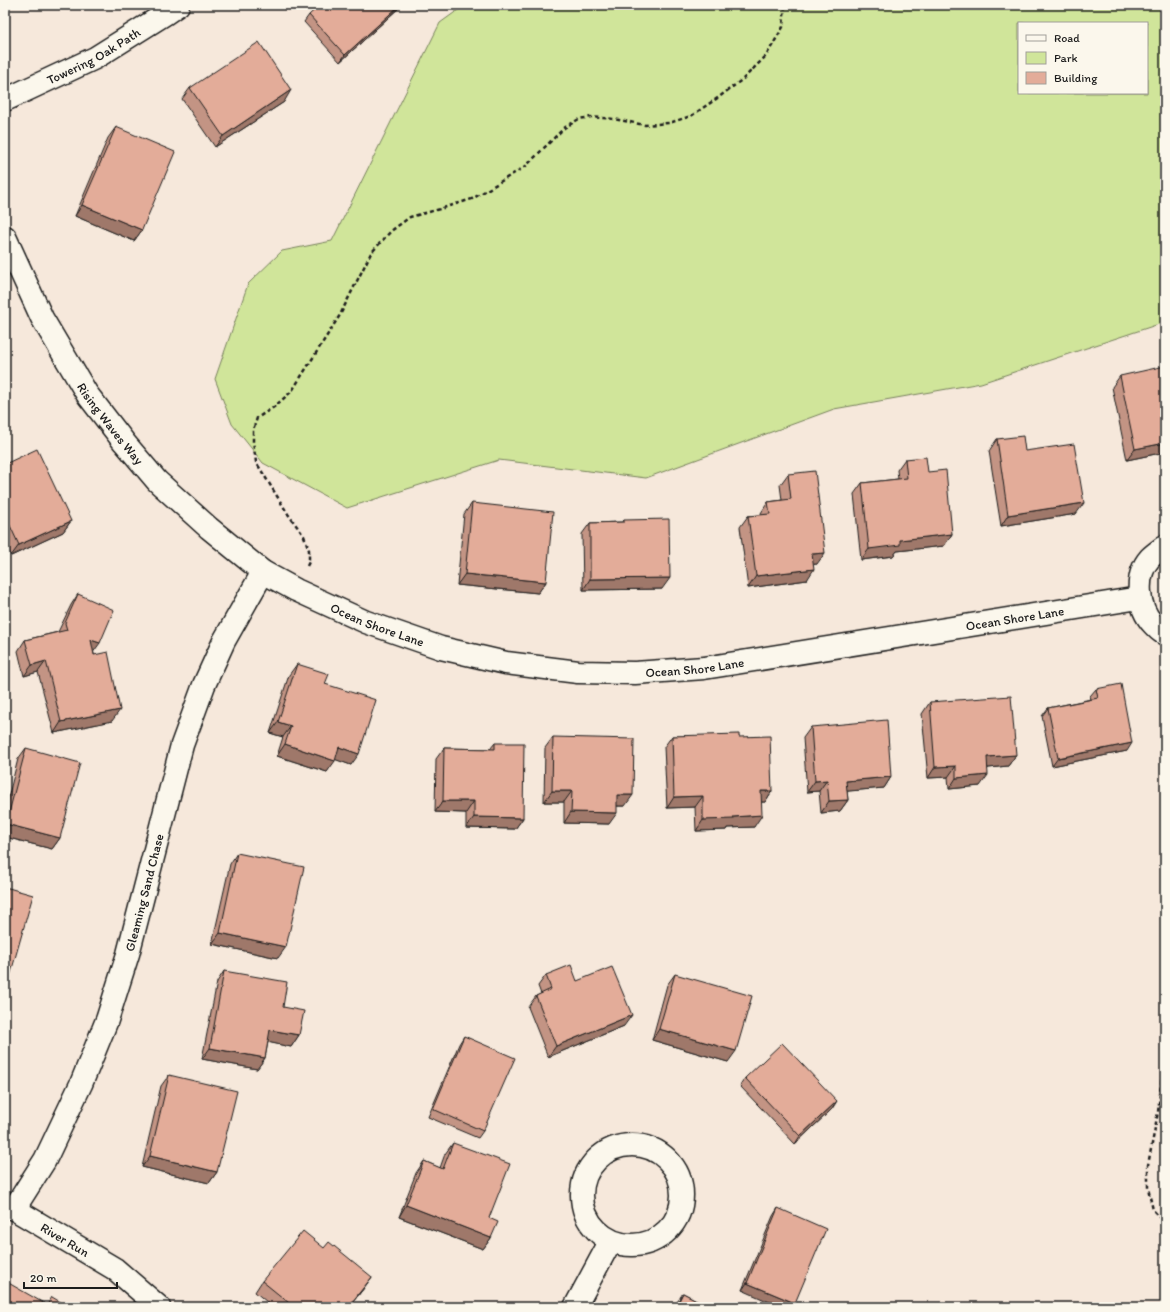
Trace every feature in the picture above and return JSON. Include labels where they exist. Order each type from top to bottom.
[{"type":"street","name":"Towering Oak Path","points":[[5,100],[95,58],[178,5]]},
{"type":"street","name":"Rising Waves Way","points":[[5,237],[42,318],[87,394],[124,442],[157,481],[209,528],[263,572]]},
{"type":"street","points":[[1165,546],[1150,558],[1141,576],[1140,598],[1146,617],[1161,633],[1165,634]]},
{"type":"street","name":"Ocean Shore Lane","points":[[263,572],[296,590],[366,622],[441,648],[506,663],[578,672],[635,673],[704,668],[1140,598]]},
{"type":"street","name":"Gleaming Sand Chase","points":[[9,1208],[48,1153],[81,1084],[107,1020],[128,954],[182,745],[204,684],[224,641],[263,572]]},
{"type":"street","points":[[636,1144],[653,1149],[669,1161],[679,1175],[683,1195],[680,1212],[672,1226],[660,1238],[642,1245],[629,1246],[610,1242],[594,1230],[585,1216],[581,1194],[585,1175],[596,1159],[614,1148],[636,1144]]},
{"type":"street","name":"River Run","points":[[9,1208],[115,1269],[159,1307]]},
{"type":"street","points":[[575,1307],[610,1242]]},
{"type":"path","points":[[296,590],[309,562],[309,550],[304,536],[288,514],[256,462],[252,442],[253,430],[257,418],[274,407],[292,391],[340,315],[371,253],[390,231],[410,217],[440,210],[472,199],[526,166],[564,128],[579,119],[591,117],[614,119],[645,125],[669,123],[691,116],[743,79],[766,56],[783,28],[785,5]]},
{"type":"path","points":[[1165,677],[1163,685],[1163,708],[1165,715]]},
{"type":"path","points":[[1165,1052],[1158,1112],[1148,1165],[1148,1188],[1153,1210],[1165,1223]]},
{"type":"green space","points":[[465,5],[1165,5],[1165,322],[981,383],[834,409],[646,478],[499,460],[347,508],[263,463],[232,424],[215,379],[248,284],[282,251],[332,241],[440,23]]},
{"type":"building","points":[[320,5],[400,5],[345,55],[309,15]]},
{"type":"building","points":[[259,42],[291,90],[223,136],[190,88]]},
{"type":"building","points":[[116,127],[175,152],[142,230],[82,205]]},
{"type":"building","points":[[1165,366],[1165,443],[1135,449],[1120,376]]},
{"type":"building","points":[[1023,436],[1025,451],[1074,444],[1084,503],[1008,515],[997,439]]},
{"type":"building","points":[[37,449],[71,521],[19,545],[5,515],[5,464]]},
{"type":"building","points":[[926,457],[928,472],[946,470],[952,534],[900,540],[900,545],[869,549],[862,483],[907,478],[905,459]]},
{"type":"building","points":[[815,471],[825,553],[812,554],[814,569],[756,576],[748,516],[770,514],[768,502],[791,499],[788,474]]},
{"type":"building","points":[[472,503],[553,512],[546,582],[465,574]]},
{"type":"building","points":[[669,519],[670,578],[590,579],[590,523],[624,522],[624,520]]},
{"type":"building","points":[[78,594],[114,610],[100,643],[91,640],[94,655],[108,652],[120,710],[61,722],[46,661],[32,665],[25,640],[67,630],[65,623]]},
{"type":"building","points":[[297,664],[329,674],[325,684],[376,700],[359,754],[339,747],[335,761],[285,744],[291,726],[278,722]]},
{"type":"building","points":[[1121,684],[1132,743],[1058,758],[1048,708],[1098,698],[1096,689]]},
{"type":"building","points":[[1011,696],[1016,755],[987,757],[988,775],[956,778],[956,766],[935,767],[930,702]]},
{"type":"building","points":[[887,720],[891,777],[846,781],[848,800],[829,801],[827,780],[815,781],[811,727]]},
{"type":"building","points":[[739,734],[739,737],[770,736],[772,791],[761,791],[762,815],[733,817],[734,819],[703,820],[703,796],[674,797],[672,736]]},
{"type":"building","points":[[553,737],[634,739],[633,795],[617,795],[617,813],[571,812],[572,791],[552,791]]},
{"type":"building","points":[[495,743],[524,743],[523,818],[474,817],[474,801],[443,801],[444,748],[495,749]]},
{"type":"building","points":[[26,748],[80,763],[60,838],[6,824]]},
{"type":"building","points":[[237,853],[304,867],[286,947],[220,933]]},
{"type":"building","points":[[5,887],[33,895],[10,976],[5,975]]},
{"type":"building","points":[[571,965],[577,981],[612,967],[632,1015],[556,1046],[536,996],[551,989],[546,975]]},
{"type":"building","points":[[224,971],[287,982],[283,1007],[304,1011],[299,1035],[270,1030],[265,1058],[210,1048]]},
{"type":"building","points":[[675,974],[752,996],[736,1051],[659,1029]]},
{"type":"building","points":[[464,1036],[515,1058],[483,1131],[433,1109]]},
{"type":"building","points":[[782,1043],[837,1101],[800,1136],[745,1078]]},
{"type":"building","points":[[169,1075],[237,1091],[217,1172],[150,1156]]},
{"type":"building","points":[[453,1143],[510,1164],[489,1218],[498,1222],[491,1238],[406,1205],[424,1161],[443,1169]]},
{"type":"building","points":[[778,1208],[826,1229],[795,1303],[747,1283]]},
{"type":"building","points":[[303,1231],[324,1248],[329,1242],[372,1277],[348,1307],[294,1307],[262,1281]]},
{"type":"building","points":[[5,1281],[47,1305],[52,1297],[69,1307],[5,1307]]},
{"type":"building","points":[[683,1293],[710,1307],[676,1307]]}]
